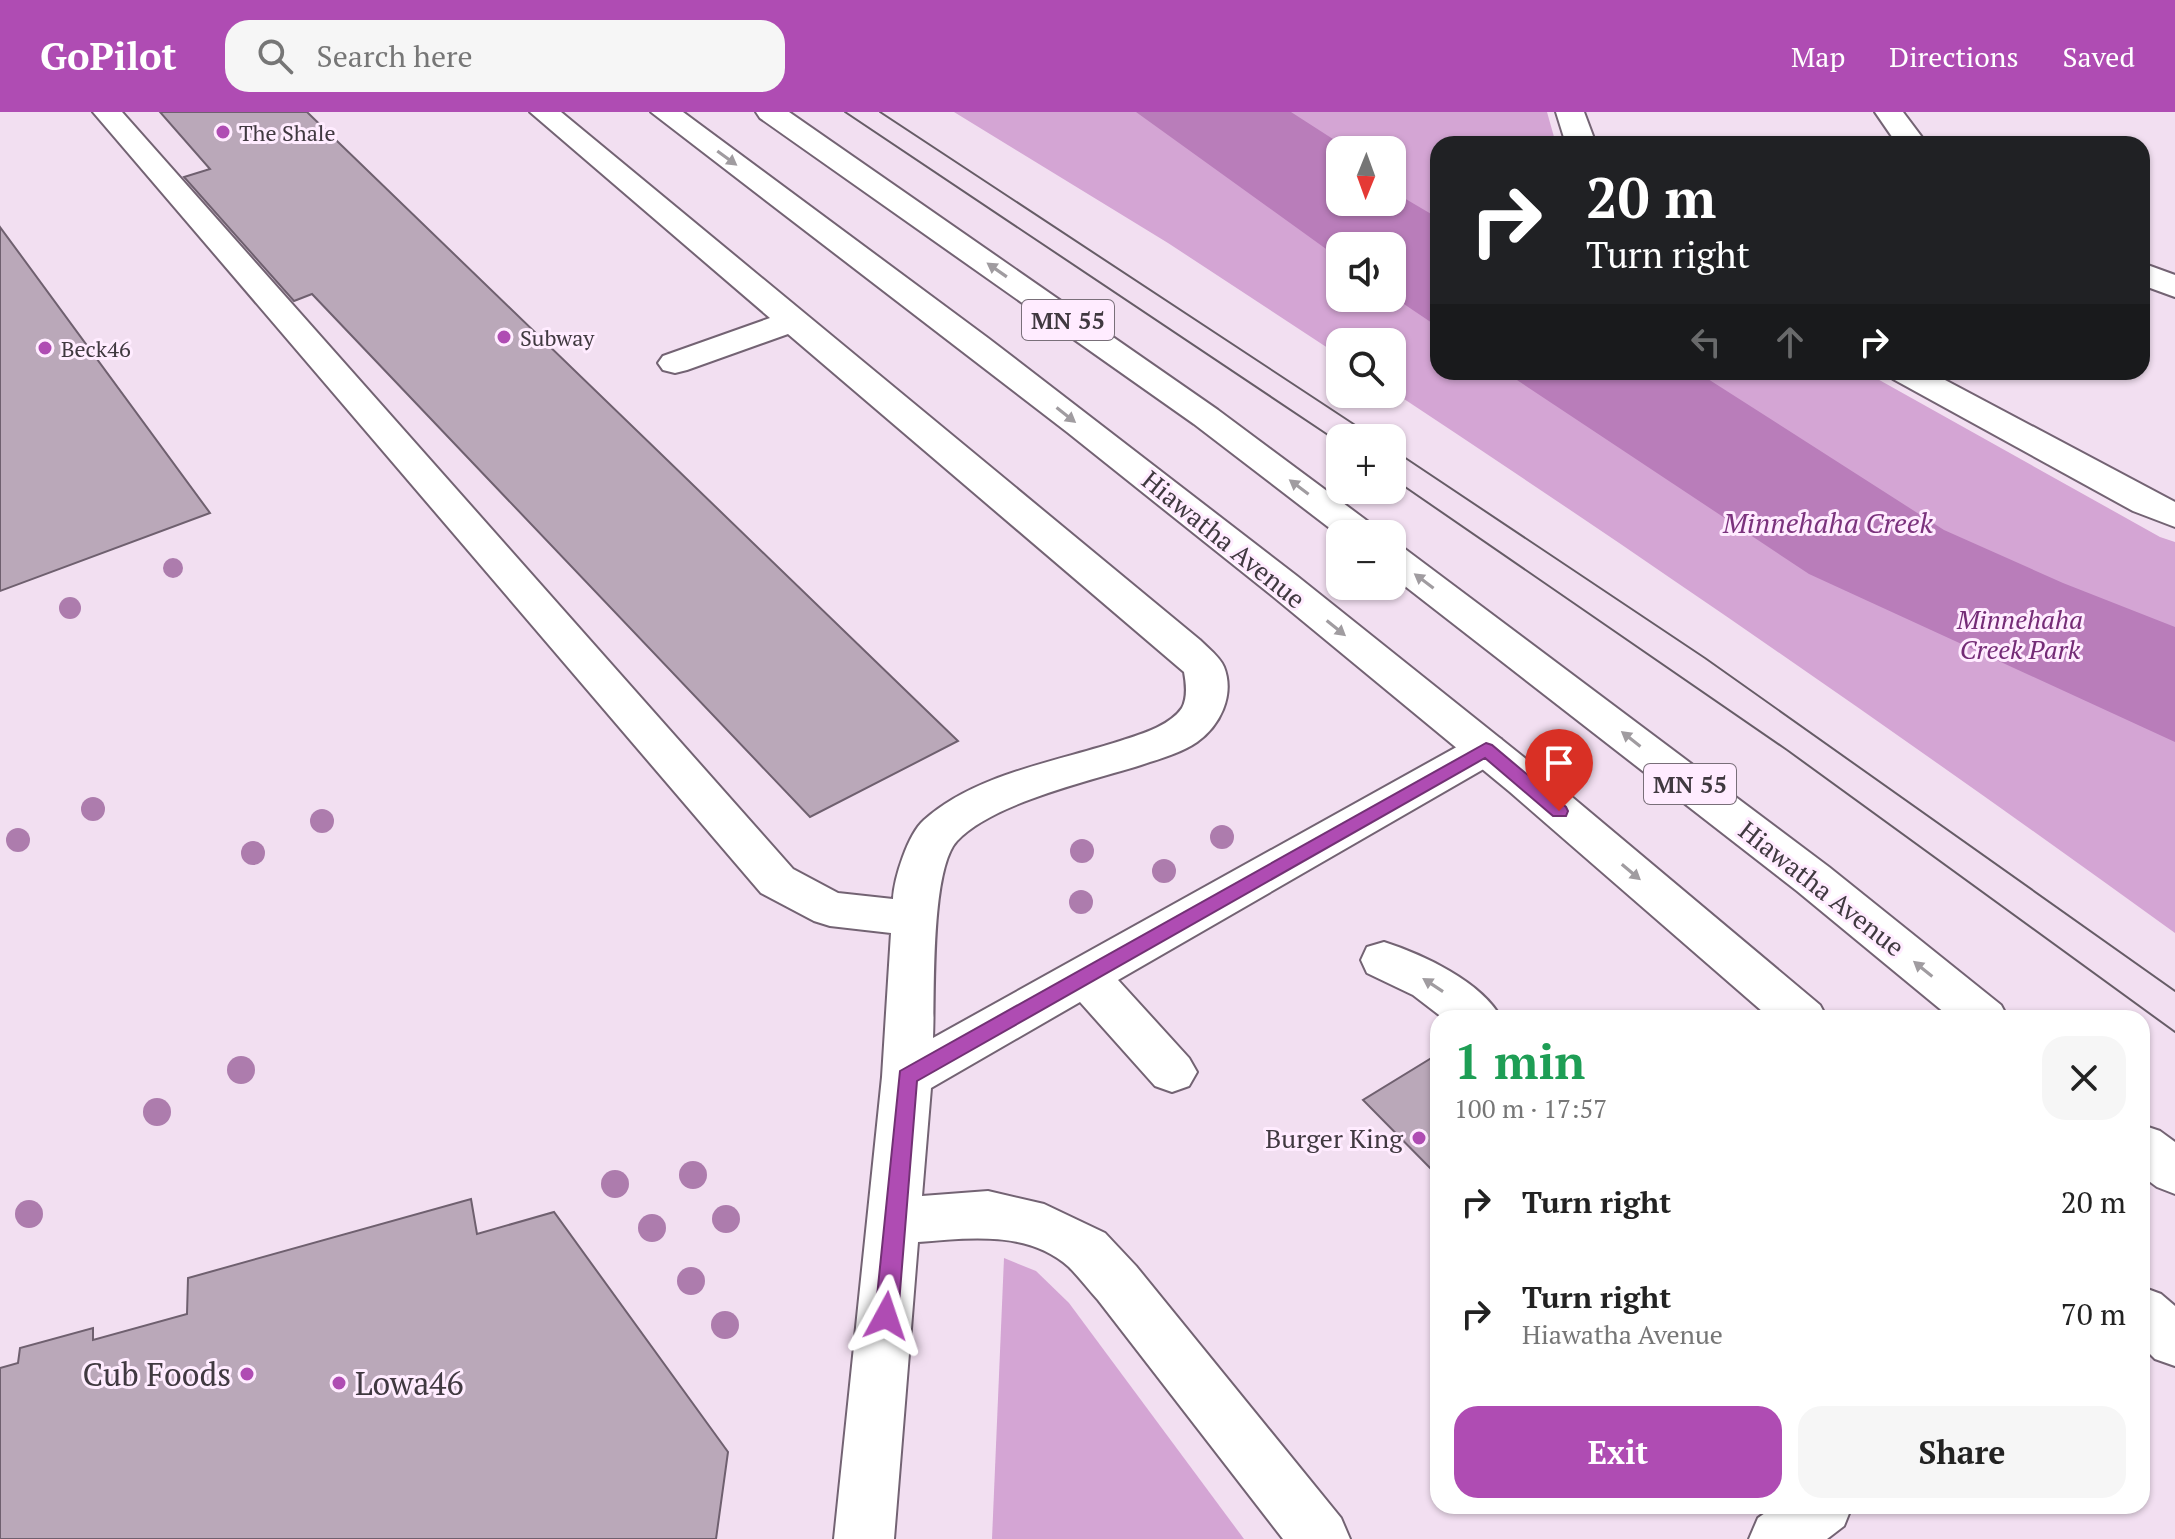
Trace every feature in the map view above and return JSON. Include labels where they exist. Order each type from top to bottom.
[{"type":"main road","points":[[107,112],[777,881],[830,909],[915,919]]},
{"type":"main road","points":[[544,112],[1186,649],[1204,668],[1207,691],[1202,712],[1182,732],[1152,746],[1020,788],[973,807],[937,833],[917,879],[907,1077],[864,1539]]},
{"type":"main road","name":"Hiawatha Avenue","points":[[665,112],[837,239],[1146,476],[1486,749],[1794,1010]]},
{"type":"main road","name":"MN 55","points":[[770,112],[1206,417],[1342,520]]},
{"type":"main road","points":[[1570,112],[1578,136]]},
{"type":"main road","points":[[1889,112],[1906,136]]},
{"type":"main road","points":[[2150,276],[2175,287]]},
{"type":"main road","points":[[675,363],[795,320]]},
{"type":"main road","points":[[1920,380],[2161,510]]},
{"type":"main road","name":"Hiawatha Avenue","points":[[1406,568],[1813,879],[1974,1010]]},
{"type":"main road","points":[[907,1077],[1486,749]]},
{"type":"main road","points":[[1384,960],[1430,982],[1467,1010]]},
{"type":"main road","points":[[1086,977],[1172,1072]]},
{"type":"main road","points":[[2150,1152],[2175,1172]]},
{"type":"main road","points":[[895,1221],[988,1214],[1044,1227],[1086,1249],[1117,1283],[1320,1539]]},
{"type":"main road","points":[[2150,1318],[2175,1341]]},
{"type":"main road","points":[[1779,1539],[1812,1514]]},
{"type":"green space","name":"Minnehaha Creek Park","points":[[954,112],[1547,112],[1554,136],[1430,136],[1430,380],[1879,380],[2160,537],[2175,542],[2175,933],[1982,794],[1590,523],[1406,400],[1406,328],[1326,328],[1326,347],[1168,243]]},
{"type":"green space","points":[[1004,1258],[1036,1271],[1069,1303],[1244,1539],[992,1539]]},
{"type":"water","points":[[1136,112],[1291,112],[1328,136],[1326,216],[1406,216],[1406,199],[1430,213],[1430,322],[1406,305],[1406,232],[1326,232],[1326,249]]},
{"type":"water","name":"Minnehaha Creek","points":[[1517,380],[1710,380],[1944,530],[2063,583],[2175,627],[2175,742],[1809,574]]},
{"type":"building","points":[[160,112],[307,112],[958,741],[810,817],[312,294],[294,301],[184,177],[210,169]]},
{"type":"building","name":"Beck46","points":[[0,227],[210,513],[0,591]]},
{"type":"building","name":"Burger King","points":[[1430,1059],[1430,1168],[1363,1100]]},
{"type":"building","name":"Lowa46","points":[[471,1199],[477,1234],[554,1212],[728,1452],[716,1539],[0,1539],[0,1368],[18,1363],[20,1348],[93,1328],[93,1340],[187,1314],[188,1278]]},
{"type":"tram line","points":[[845,112],[1326,434]]},
{"type":"tram line","points":[[880,112],[1354,424]]},
{"type":"tram line","points":[[1406,458],[1705,658],[2175,991]]},
{"type":"tram line","points":[[1406,488],[1787,750],[2145,1010]]},
{"type":"tram line","points":[[2150,1014],[2175,1032]]},
{"type":"place","name":"The Shale","points":[[223,132]]},
{"type":"place","name":"Subway","points":[[504,337]]},
{"type":"place","name":"Beck46","points":[[45,348]]},
{"type":"place","name":"Burger King","points":[[1419,1138]]},
{"type":"place","name":"Cub Foods","points":[[247,1374]]},
{"type":"place","name":"Lowa46","points":[[339,1383]]},
{"type":"route","points":[[886,1316],[907,1077],[1486,749],[1559,811]]}]
